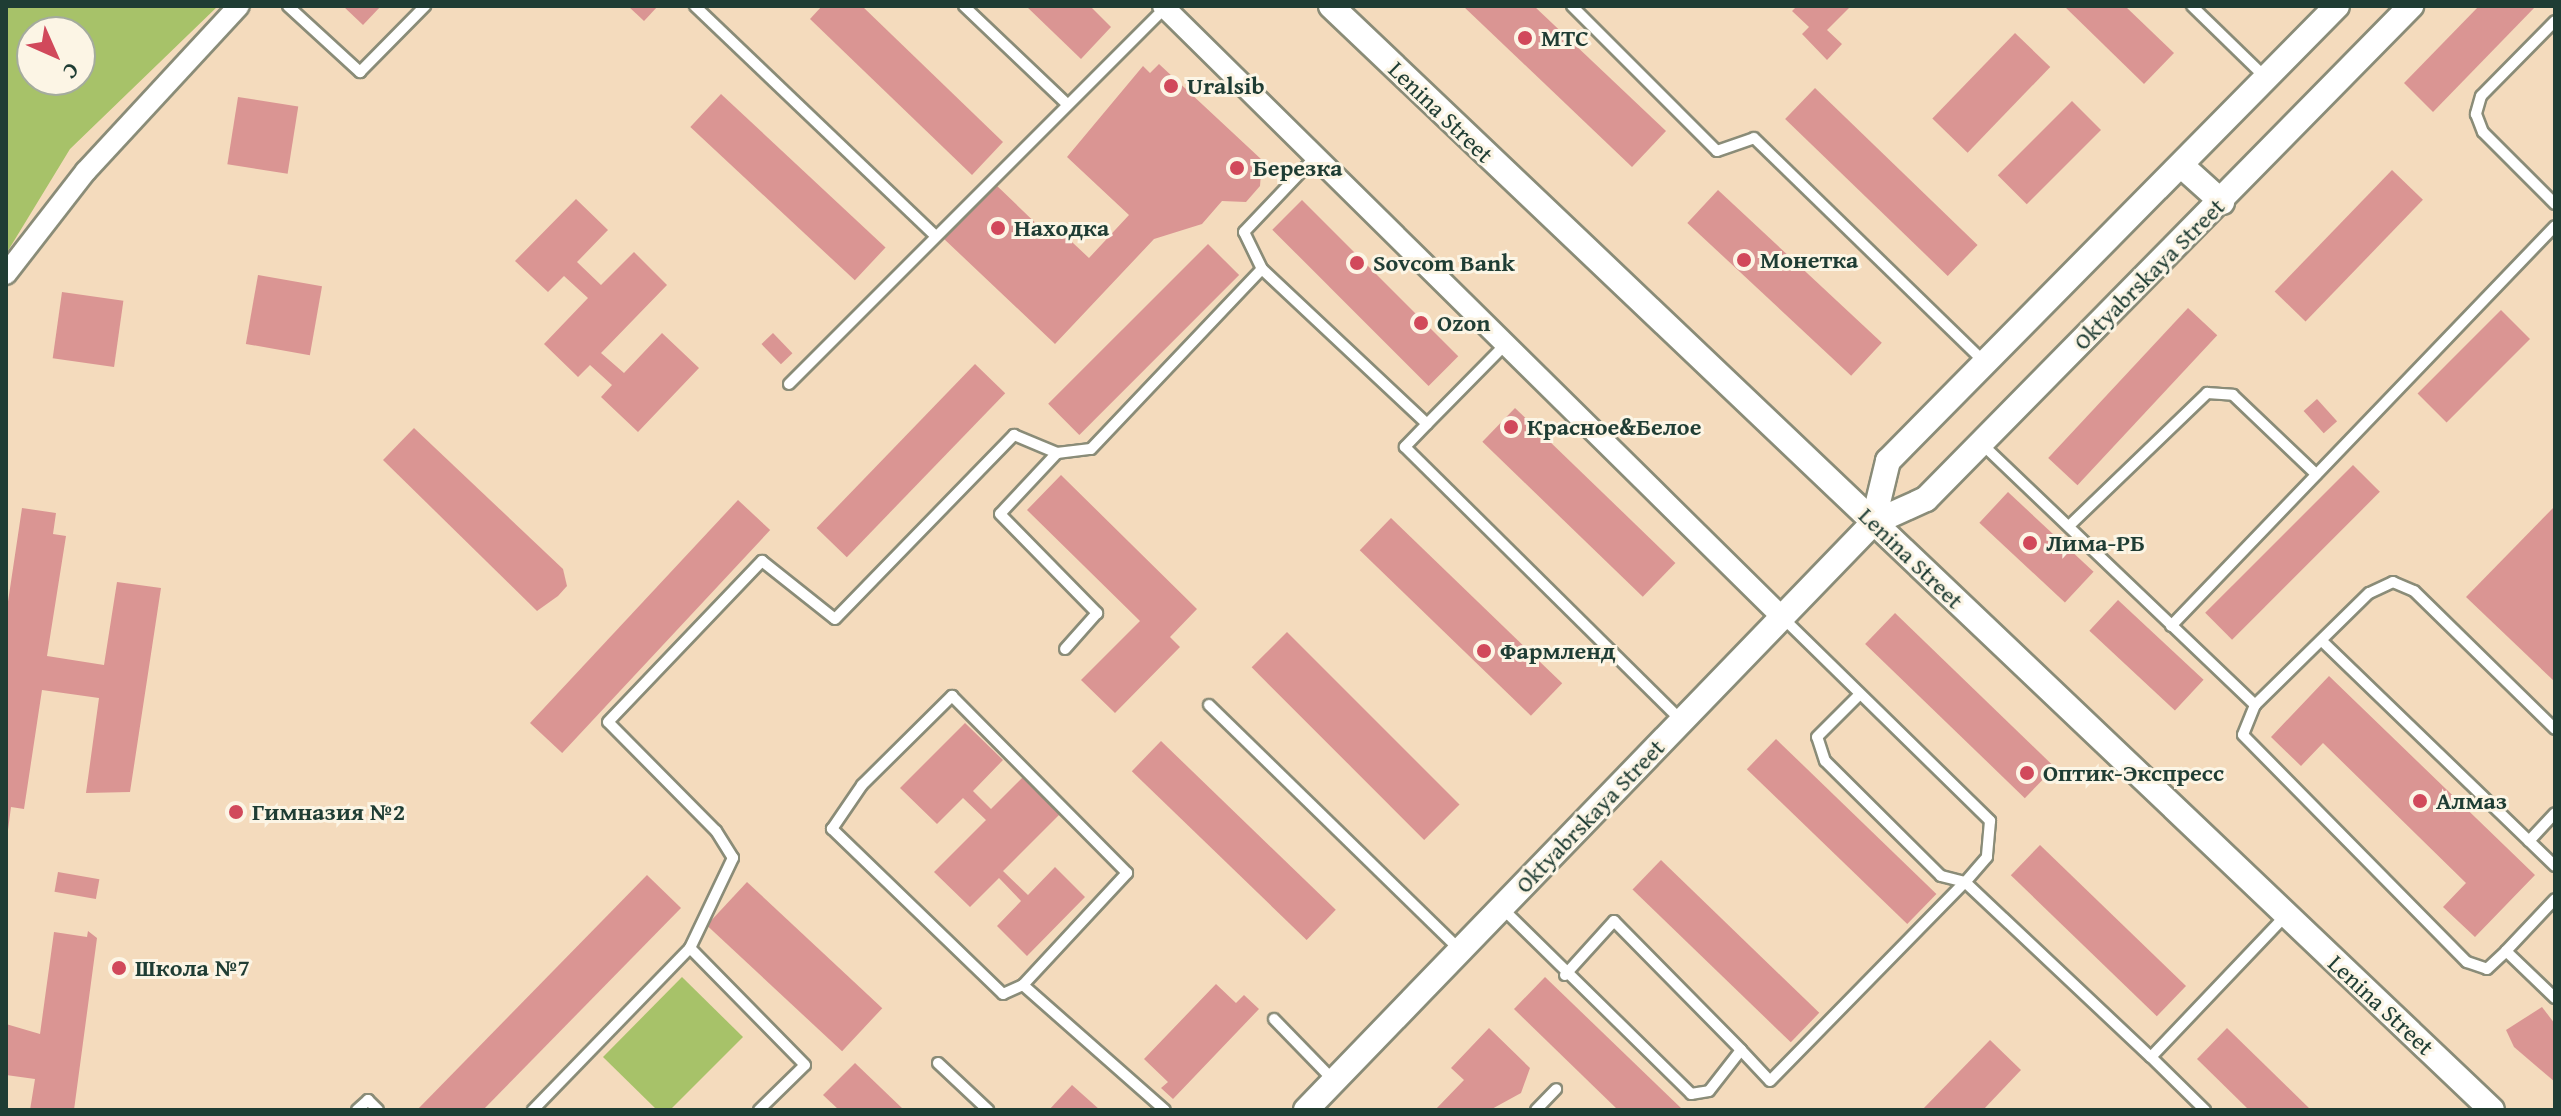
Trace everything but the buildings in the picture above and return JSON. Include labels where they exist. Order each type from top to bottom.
[{"type":"street","points":[[6,274],[86,171],[239,6]]},
{"type":"street","name":"Lenina Street","points":[[1331,6],[2492,1110]]},
{"type":"street","name":"Oktyabrskaya Street","points":[[1873,523],[1888,461],[2337,6]]},
{"type":"street","name":"Oktyabrskaya Street","points":[[1306,1110],[1873,523],[1926,499],[2222,202],[2411,6]]},
{"type":"street","points":[[1164,7],[1783,618]]},
{"type":"street","points":[[2182,166],[2222,202]]},
{"type":"lane","points":[[288,6],[360,72],[425,6]]},
{"type":"lane","points":[[695,6],[936,236]]},
{"type":"lane","points":[[964,6],[1067,104]]},
{"type":"lane","points":[[1572,6],[1717,151],[1754,138],[1985,364]]},
{"type":"lane","points":[[2192,6],[2266,78]]},
{"type":"lane","points":[[789,384],[1164,7]]},
{"type":"lane","points":[[2555,21],[2481,96],[2476,114],[2483,132],[2555,204]]},
{"type":"lane","points":[[1316,156],[1244,232],[1262,269],[1427,424]]},
{"type":"lane","points":[[2171,626],[2555,226]]},
{"type":"lane","points":[[533,1110],[690,948],[733,858],[716,831],[608,722],[762,561],[835,619],[1014,435],[1057,453],[1091,449],[1262,269]]},
{"type":"lane","points":[[1507,343],[1405,447],[1682,721]]},
{"type":"lane","points":[[2069,526],[2207,393],[2233,395],[2316,474]]},
{"type":"lane","points":[[1980,443],[2255,705]]},
{"type":"lane","points":[[1057,453],[1000,514],[1097,613],[1065,649]]},
{"type":"lane","points":[[2555,729],[2414,591],[2393,582],[2369,593],[2255,705],[2243,735],[2271,770],[2467,962],[2487,969],[2555,899]]},
{"type":"lane","points":[[1565,975],[1614,921],[1770,1081],[1987,857],[1990,821],[1858,696],[1783,618]]},
{"type":"lane","points":[[2322,641],[2555,866]]},
{"type":"lane","points":[[952,696],[1127,873],[1023,985],[1003,994],[832,829],[862,785],[952,696]]},
{"type":"lane","points":[[1858,696],[1817,737],[1825,761],[1941,876],[1965,882],[2205,1110]]},
{"type":"lane","points":[[1209,705],[1460,950]]},
{"type":"lane","points":[[2529,841],[2555,813]]},
{"type":"lane","points":[[1502,907],[1565,975],[1691,1094],[1709,1091],[1741,1050]]},
{"type":"lane","points":[[2151,1057],[2286,915]]},
{"type":"lane","points":[[690,948],[805,1065],[759,1110]]},
{"type":"lane","points":[[2506,951],[2555,998]]},
{"type":"lane","points":[[1023,985],[1165,1110]]},
{"type":"lane","points":[[1274,1019],[1334,1081]]},
{"type":"lane","points":[[938,1063],[988,1110]]},
{"type":"lane","points":[[1536,1110],[1556,1089]]},
{"type":"lane","points":[[357,1110],[368,1100],[378,1110]]},
{"type":"green space","points":[[6,6],[218,6],[70,149],[6,254]]},
{"type":"green space","points":[[682,977],[743,1037],[670,1110],[657,1110],[603,1057]]},
{"type":"place","name":"МТС","points":[[1525,38]]},
{"type":"place","name":"Uralsib","points":[[1171,86]]},
{"type":"place","name":"Березка","points":[[1237,168]]},
{"type":"place","name":"Находка","points":[[998,228]]},
{"type":"place","name":"Монетка","points":[[1744,260]]},
{"type":"place","name":"Sovcom Bank","points":[[1357,263]]},
{"type":"place","name":"Ozon","points":[[1421,323]]},
{"type":"place","name":"Красное&Белое","points":[[1511,427]]},
{"type":"place","name":"Лима-РБ","points":[[2030,543]]},
{"type":"place","name":"Фармленд","points":[[1484,651]]},
{"type":"place","name":"Оптик-Экспресс","points":[[2027,773]]},
{"type":"place","name":"Алмаз","points":[[2420,801]]},
{"type":"place","name":"Гимназия №2","points":[[236,812]]},
{"type":"place","name":"Школа №7","points":[[119,968]]}]
